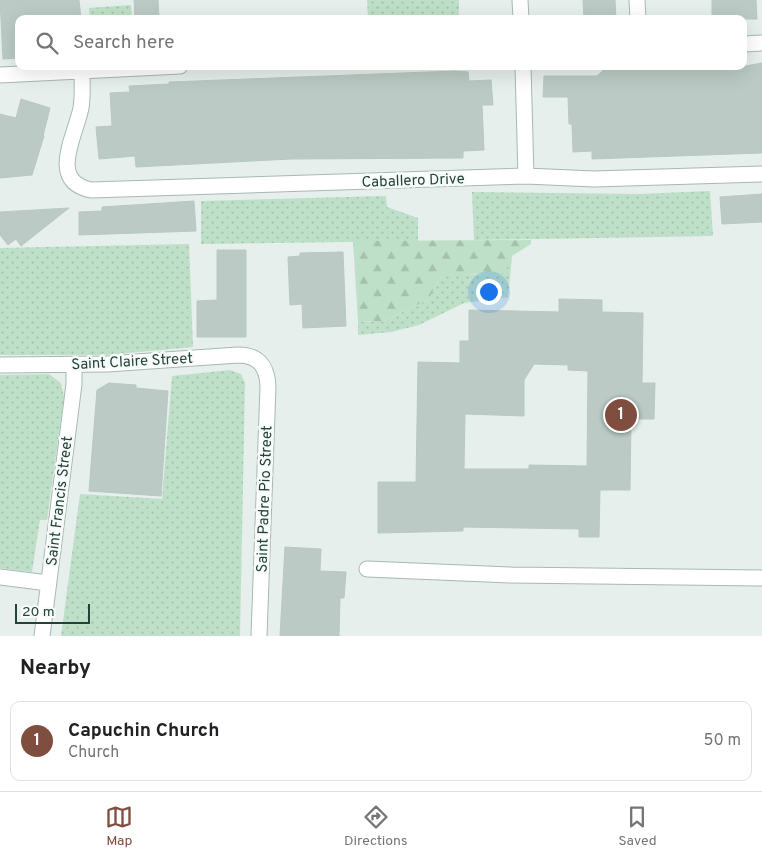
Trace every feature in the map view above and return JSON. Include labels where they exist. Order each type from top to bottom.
[{"type":"street","points":[[520,0],[521,15]]},
{"type":"street","points":[[638,0],[638,15]]},
{"type":"street","points":[[747,44],[762,43]]},
{"type":"street","points":[[0,75],[115,70]]},
{"type":"street","points":[[523,70],[526,176]]},
{"type":"street","name":"Caballero Drive","points":[[82,72],[82,106],[67,160],[69,178],[81,188],[92,190],[526,176],[594,179],[762,174]]},
{"type":"street","name":"Saint Claire Street","points":[[0,365],[74,366],[238,355],[251,356],[261,363]]},
{"type":"street","name":"Saint Padre Pio Street","points":[[259,636],[268,386],[267,375],[261,363]]},
{"type":"street","name":"Saint Francis Street","points":[[42,636],[74,384],[74,366]]},
{"type":"street","points":[[367,569],[511,576],[762,578]]},
{"type":"street","points":[[0,577],[48,583]]},
{"type":"green space","points":[[367,0],[459,0],[459,15],[368,15]]},
{"type":"green space","points":[[131,5],[132,15],[90,15],[89,8]]},
{"type":"green space","points":[[710,191],[713,236],[474,240],[472,192],[640,194]]},
{"type":"green space","points":[[386,196],[387,207],[418,218],[418,241],[201,244],[201,201]]},
{"type":"green space","points":[[531,240],[531,244],[512,256],[505,273],[463,275],[439,279],[429,299],[382,322],[358,321],[353,241]]},
{"type":"green space","points":[[189,244],[193,347],[106,355],[0,355],[0,248]]},
{"type":"green space","points":[[512,256],[508,297],[464,303],[419,325],[391,332],[358,335],[358,321],[382,322],[429,299],[439,279],[455,274],[480,275]]},
{"type":"green space","points":[[230,370],[241,374],[245,383],[240,636],[61,636],[80,494],[162,499],[172,376]]},
{"type":"green space","points":[[49,374],[61,383],[64,397],[47,520],[40,520],[32,572],[0,568],[0,375]]},
{"type":"building","points":[[0,0],[79,0],[81,15],[15,15],[15,58],[3,59]]},
{"type":"building","points":[[134,0],[158,0],[159,15],[135,15]]},
{"type":"building","points":[[583,0],[615,0],[616,15],[584,15]]},
{"type":"building","points":[[712,0],[756,0],[757,19],[747,19],[747,15],[712,15]]},
{"type":"building","points":[[762,63],[762,153],[592,159],[592,151],[573,152],[572,124],[569,124],[568,97],[543,97],[544,76],[597,76],[604,70],[747,70],[747,66]]},
{"type":"building","points":[[468,72],[469,81],[491,80],[493,105],[482,105],[484,150],[463,151],[463,158],[291,159],[136,167],[135,156],[99,159],[96,127],[112,126],[110,93],[130,92],[129,86],[169,84],[169,82]]},
{"type":"building","points":[[21,99],[50,108],[44,136],[32,175],[0,178],[0,114],[16,118]]},
{"type":"building","points":[[762,194],[762,222],[722,224],[720,197]]},
{"type":"building","points":[[194,201],[196,231],[79,235],[79,212],[102,211],[102,207]]},
{"type":"building","points":[[69,208],[21,246],[16,239],[8,245],[0,235],[0,212]]},
{"type":"building","points":[[217,250],[246,250],[246,337],[197,337],[197,301],[217,300]]},
{"type":"building","points":[[343,252],[346,326],[303,328],[302,304],[290,305],[288,257],[300,256],[300,253]]},
{"type":"building","points":[[559,299],[602,300],[602,312],[643,313],[642,383],[655,383],[654,419],[631,419],[630,490],[600,490],[599,537],[579,537],[579,529],[463,527],[463,531],[378,533],[378,482],[416,482],[418,362],[460,363],[460,341],[469,341],[469,310],[559,312]],"holes":[[[534,364],[568,365],[568,370],[588,371],[587,466],[529,465],[529,469],[464,469],[465,414],[524,416],[524,380]]]},
{"type":"building","points":[[109,383],[136,385],[136,388],[168,391],[161,496],[89,491],[97,390]]},
{"type":"building","points":[[285,547],[321,549],[320,571],[346,572],[344,598],[340,598],[339,636],[280,636]]},
{"type":"place","name":"Capuchin Church","points":[[621,415]]}]
